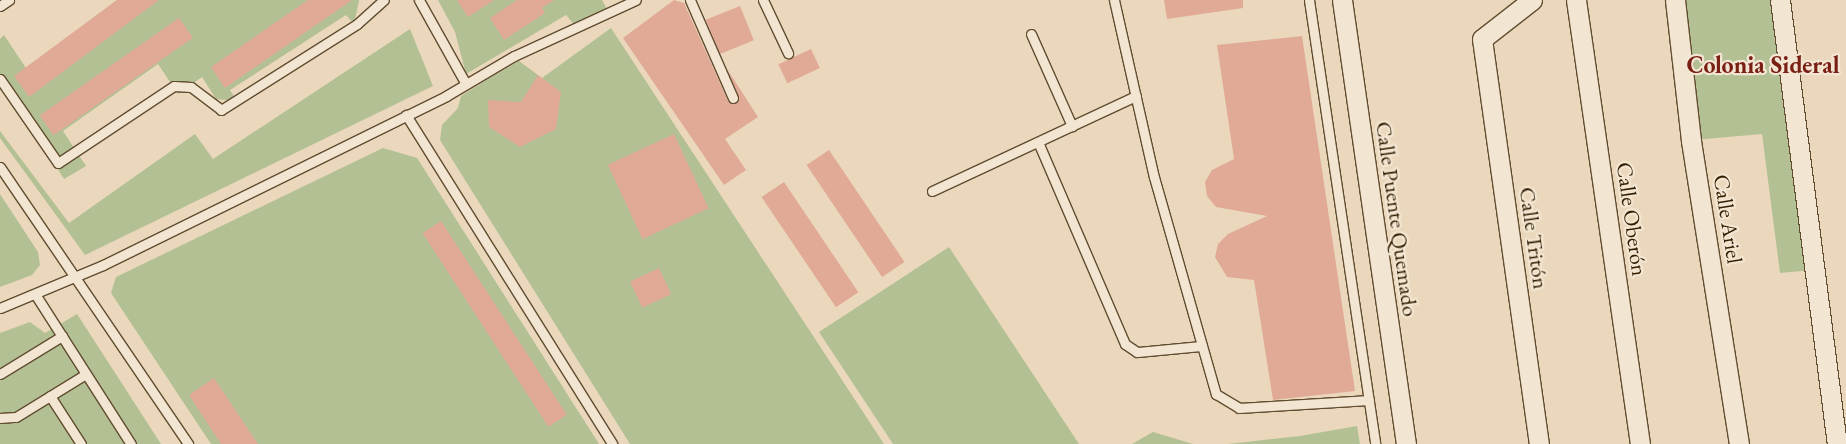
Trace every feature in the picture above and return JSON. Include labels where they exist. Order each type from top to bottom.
[{"type":"street","name":"Calle Puente Quemado","points":[[1342,0],[1406,444]]},
{"type":"street","name":"Calle Tritón","points":[[1532,0],[1482,39],[1540,444]]},
{"type":"street","name":"Calle Oberón","points":[[1576,0],[1640,444]]},
{"type":"street","name":"Calle Ariel","points":[[1675,0],[1691,141],[1739,444]]},
{"type":"street","points":[[1780,0],[1837,444]]},
{"type":"lane","points":[[0,6],[9,0]]},
{"type":"lane","points":[[0,78],[58,163],[174,86],[191,87],[221,110],[357,24],[384,0]]},
{"type":"lane","points":[[419,0],[466,84]]},
{"type":"lane","points":[[0,308],[77,276],[406,115],[466,84],[514,56],[636,0]]},
{"type":"lane","points":[[690,0],[733,98]]},
{"type":"lane","points":[[763,0],[788,53]]},
{"type":"lane","points":[[1114,0],[1136,96],[1216,394],[1239,408],[1368,400]]},
{"type":"lane","points":[[1309,0],[1375,444]]},
{"type":"lane","points":[[1031,34],[1072,126]]},
{"type":"lane","points":[[932,191],[1136,96]]},
{"type":"lane","points":[[406,115],[612,444]]},
{"type":"lane","points":[[1038,142],[1125,344],[1137,352],[1202,346]]},
{"type":"lane","points":[[0,167],[77,276],[188,444]]},
{"type":"lane","points":[[35,294],[131,444]]},
{"type":"lane","points":[[0,374],[62,336]]},
{"type":"lane","points":[[0,418],[16,417],[86,374]]},
{"type":"lane","points":[[50,396],[81,444]]},
{"type":"green space","points":[[117,0],[359,1],[354,24],[346,15],[230,90],[237,101],[216,99],[202,77],[178,94],[158,64],[63,131],[86,166],[64,179],[0,80],[0,39],[4,35],[26,68]]},
{"type":"green space","points":[[438,0],[602,0],[607,9],[576,27],[566,15],[466,74],[455,32]]},
{"type":"green space","points":[[1674,0],[1782,0],[1812,270],[1780,273],[1762,134],[1694,140]]},
{"type":"green space","points":[[611,28],[884,444],[630,444],[440,140],[442,125],[458,108],[461,96],[519,61],[542,78]]},
{"type":"green space","points":[[410,29],[433,86],[85,255],[0,138],[0,131],[69,223],[195,134],[213,159]]},
{"type":"green space","points":[[383,148],[417,158],[599,444],[211,444],[111,293],[116,277]]},
{"type":"green space","points":[[0,194],[38,252],[40,265],[32,275],[0,287]]},
{"type":"green space","points":[[949,247],[1079,444],[893,444],[819,332]]},
{"type":"green space","points":[[77,314],[161,444],[0,444],[0,333],[30,322],[45,333]]},
{"type":"green space","points":[[1357,426],[1360,444],[1228,444],[1300,436]]},
{"type":"green space","points":[[1153,432],[1193,444],[1132,444]]},
{"type":"building","points":[[117,0],[159,0],[29,97],[14,76]]},
{"type":"building","points":[[308,0],[352,0],[225,88],[211,67]]},
{"type":"building","points":[[457,0],[494,0],[468,17]]},
{"type":"building","points":[[517,0],[554,0],[542,8],[545,13],[504,40],[490,18]]},
{"type":"building","points":[[674,0],[684,3],[728,101],[735,104],[739,98],[727,69],[758,117],[725,139],[746,170],[724,185],[623,38]]},
{"type":"building","points":[[1164,0],[1243,0],[1243,8],[1167,19]]},
{"type":"building","points":[[740,6],[754,40],[720,54],[706,20]]},
{"type":"building","points":[[179,18],[193,38],[54,135],[40,116]]},
{"type":"building","points":[[1302,36],[1355,391],[1273,400],[1254,280],[1227,277],[1215,257],[1218,244],[1228,234],[1267,216],[1216,207],[1207,196],[1205,182],[1212,170],[1234,159],[1217,45]]},
{"type":"building","points":[[811,49],[820,68],[787,83],[778,64]]},
{"type":"building","points":[[538,75],[561,92],[556,129],[520,147],[489,127],[488,100],[521,102]]},
{"type":"building","points":[[674,134],[709,208],[642,239],[608,165]]},
{"type":"building","points":[[829,150],[904,262],[882,277],[807,165]]},
{"type":"building","points":[[784,182],[858,292],[836,307],[762,197]]},
{"type":"building","points":[[441,221],[567,415],[548,427],[423,233]]},
{"type":"building","points":[[659,268],[671,294],[642,308],[630,282]]},
{"type":"building","points":[[214,378],[258,444],[221,444],[189,395]]},
{"type":"district","name":"Colonia Sideral","points":[[1763,65]]}]
